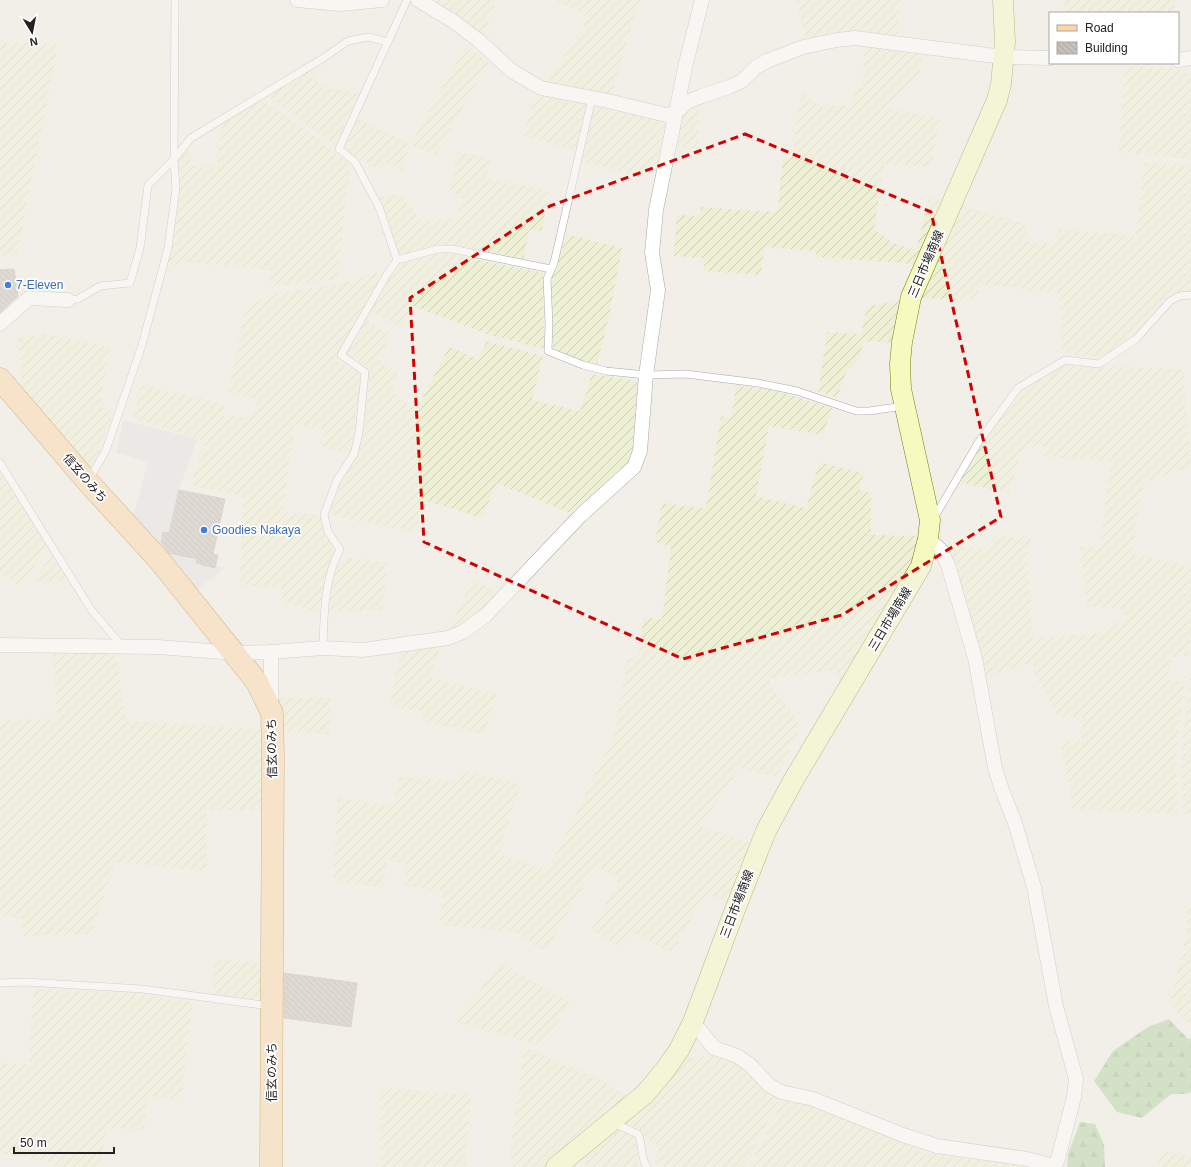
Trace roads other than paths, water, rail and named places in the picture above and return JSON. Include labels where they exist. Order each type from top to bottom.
[{"type":"main road","name":"三日市場南線","points":[[556,1167],[645,1094],[679,1050],[693,1022],[766,831],[793,781],[921,566],[929,530],[901,389],[900,364],[902,342],[911,297],[997,100],[1001,84],[1005,42],[1002,0]]},
{"type":"main road","name":"信玄のみち","points":[[0,379],[88,482],[160,561],[235,653],[258,682],[272,713],[271,1167]]},
{"type":"street","points":[[297,0],[341,4],[382,0]]},
{"type":"street","points":[[418,0],[453,21],[478,40],[512,71],[541,88],[666,115],[675,113],[687,102],[742,81],[756,67],[767,61],[803,47],[837,40],[855,38],[1003,57],[1049,58]]},
{"type":"street","points":[[0,645],[158,647],[235,653],[323,648],[363,650],[448,638],[463,632],[486,615],[580,516],[634,466],[640,452],[646,375],[658,290],[652,253],[656,210],[675,113],[702,0]]},
{"type":"street","points":[[1179,60],[1191,58]]},
{"type":"street","points":[[0,324],[30,298],[68,300]]},
{"type":"street","points":[[693,1022],[714,1048],[737,1056],[749,1064],[768,1085],[781,1092],[813,1099],[903,1135],[937,1146],[1027,1159],[1054,1166],[1058,1158],[1074,1097],[1076,1079],[1056,1006],[1034,887],[1015,823],[995,768],[975,658],[948,565],[929,530]]},
{"type":"street","points":[[271,652],[272,713]]},
{"type":"lane","points":[[88,482],[106,450],[142,345],[168,248],[176,188],[174,159],[175,0]]},
{"type":"lane","points":[[396,260],[375,200],[355,162],[339,149],[407,0]]},
{"type":"lane","points":[[68,300],[78,299],[100,286],[130,283],[140,248],[148,186],[174,159],[191,138],[325,57],[348,41],[368,37],[388,42]]},
{"type":"lane","points":[[592,98],[554,263],[547,279],[549,325],[548,351],[583,365],[606,371],[646,375],[686,374],[758,383],[797,391],[856,411],[869,411],[905,406]]},
{"type":"lane","points":[[323,648],[324,612],[327,589],[334,560],[340,549],[328,532],[324,515],[337,480],[354,454],[359,433],[365,372],[341,355],[386,276],[396,260],[438,249],[452,249],[551,269]]},
{"type":"lane","points":[[929,530],[934,517],[978,442],[1018,388],[1065,360],[1099,364],[1136,339],[1170,301],[1179,296],[1191,295]]},
{"type":"lane","points":[[0,463],[92,611],[123,647]]},
{"type":"lane","points":[[0,983],[26,982],[142,989],[272,1006]]},
{"type":"lane","points":[[611,1122],[638,1134],[641,1140],[642,1160],[648,1167]]},
{"type":"place","name":"7-Eleven","points":[[8,285]]},
{"type":"place","name":"Goodies Nakaya","points":[[204,530]]}]
